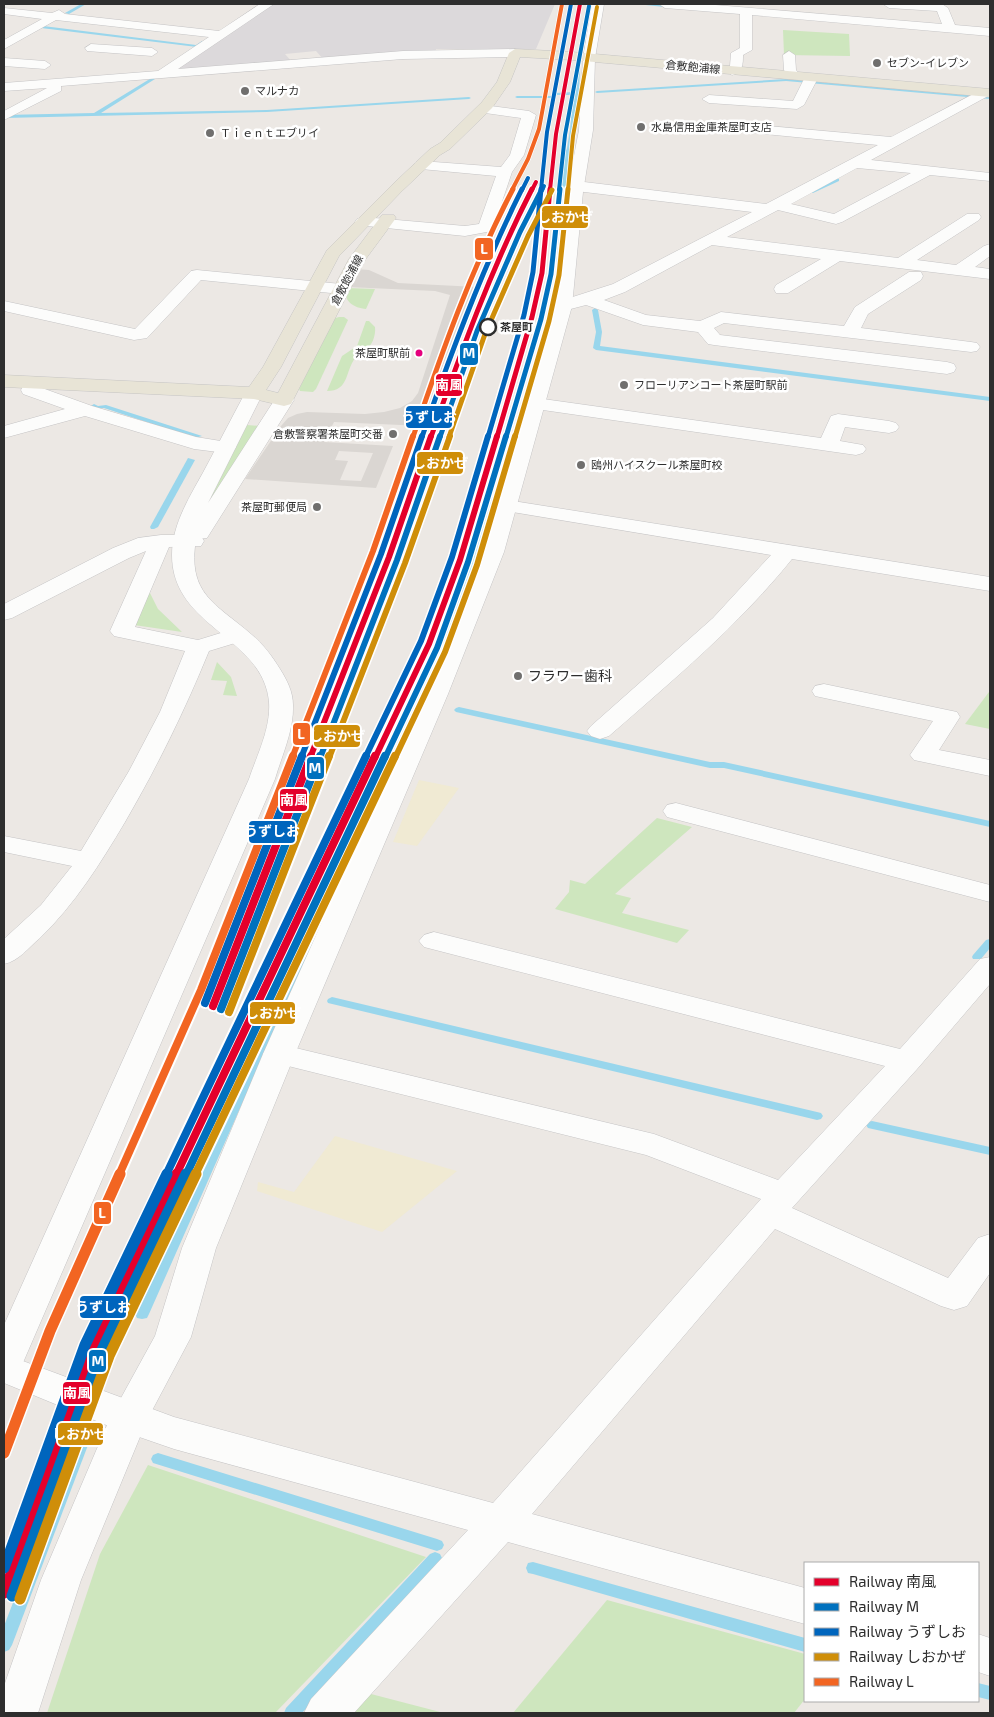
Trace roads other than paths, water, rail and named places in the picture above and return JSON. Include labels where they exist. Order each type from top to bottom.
[{"type":"main road","name":"倉敷飽浦線","points":[[254,394],[275,361],[327,262],[348,257],[373,223],[444,146],[501,89],[512,66],[515,53],[794,76],[809,81],[981,95]]},
{"type":"main road","name":"倉敷飽浦線","points":[[284,400],[322,330],[373,223],[396,207],[425,166]]},
{"type":"main road","points":[[275,361],[290,350],[308,322],[316,317],[330,313]]},
{"type":"main road","points":[[254,394],[269,391],[286,378],[304,344],[322,330]]},
{"type":"main road","points":[[4,381],[254,394],[284,400]]},
{"type":"street","points":[[160,75],[268,4]]},
{"type":"street","points":[[16,1713],[62,1580],[129,1418],[172,1337],[199,1248],[279,1054],[436,694],[494,552],[536,404],[574,302],[576,186],[586,130],[589,58],[598,4]]},
{"type":"street","points":[[665,4],[990,32]]},
{"type":"street","points":[[821,4],[821,17]]},
{"type":"street","points":[[889,4],[942,8],[949,26],[947,28]]},
{"type":"street","points":[[4,46],[70,8]]},
{"type":"street","points":[[732,71],[736,67],[737,52],[746,50],[749,10]]},
{"type":"street","points":[[4,11],[221,35]]},
{"type":"street","points":[[91,48],[152,52]]},
{"type":"street","points":[[4,115],[71,82],[77,76],[118,50]]},
{"type":"street","points":[[4,87],[410,55],[515,53]]},
{"type":"street","points":[[789,56],[790,70],[794,76]]},
{"type":"street","points":[[4,62],[45,65]]},
{"type":"street","points":[[709,99],[797,105],[809,81]]},
{"type":"street","points":[[574,302],[619,288],[715,241],[772,207],[981,95]]},
{"type":"street","points":[[373,223],[464,230],[486,228],[505,172],[517,155],[530,115],[483,109]]},
{"type":"street","points":[[713,125],[894,142]]},
{"type":"street","points":[[855,163],[987,175]]},
{"type":"street","points":[[425,166],[505,172]]},
{"type":"street","points":[[576,186],[772,207],[836,219],[927,171]]},
{"type":"street","points":[[901,263],[983,216]]},
{"type":"street","points":[[715,241],[990,274]]},
{"type":"street","points":[[960,270],[990,249]]},
{"type":"street","points":[[782,289],[837,256]]},
{"type":"street","points":[[4,306],[134,335],[141,334],[197,275],[341,289]]},
{"type":"street","points":[[850,333],[861,311],[915,276]]},
{"type":"street","points":[[574,302],[643,320],[703,327],[721,318],[971,347]]},
{"type":"street","points":[[703,327],[714,340],[947,368]]},
{"type":"street","points":[[909,364],[917,341]]},
{"type":"street","points":[[36,383],[30,390],[85,410],[194,443],[226,447]]},
{"type":"street","points":[[254,394],[188,521],[180,545],[185,579],[192,595],[263,661],[270,672],[281,705],[276,734],[262,778],[4,1366],[129,1418],[174,1433],[500,1524],[804,1606]]},
{"type":"street","points":[[237,636],[199,647],[122,631],[180,545],[284,400]]},
{"type":"street","points":[[536,404],[856,449]]},
{"type":"street","points":[[4,432],[85,410]]},
{"type":"street","points":[[828,445],[838,420],[890,427]]},
{"type":"street","points":[[507,506],[990,584]]},
{"type":"street","points":[[4,613],[121,553],[146,543],[180,545]]},
{"type":"street","points":[[600,731],[728,618],[769,574],[787,550]]},
{"type":"street","points":[[4,955],[51,911],[88,861],[155,746],[188,677],[199,647]]},
{"type":"street","points":[[824,691],[948,717],[923,755],[990,768]]},
{"type":"street","points":[[676,811],[990,894]]},
{"type":"street","points":[[4,844],[88,861]]},
{"type":"street","points":[[434,941],[907,1061]]},
{"type":"street","points":[[326,1713],[500,1524],[777,1203],[907,1061],[990,966]]},
{"type":"street","points":[[279,1054],[654,1145],[777,1203],[954,1296],[990,1248]]},
{"type":"waterway","points":[[67,13],[84,4]]},
{"type":"waterway","points":[[638,4],[674,7]]},
{"type":"waterway","points":[[43,27],[197,46],[204,42]]},
{"type":"waterway","points":[[576,93],[578,69]]},
{"type":"waterway","points":[[96,114],[153,78]]},
{"type":"waterway","points":[[597,92],[786,80],[990,98]]},
{"type":"waterway","points":[[517,97],[555,97],[555,94],[576,93]]},
{"type":"waterway","points":[[556,260],[561,227],[565,161],[570,148],[573,130],[576,93]]},
{"type":"waterway","points":[[4,117],[267,111],[469,98]]},
{"type":"waterway","points":[[811,192],[837,180]]},
{"type":"waterway","points":[[595,310],[599,332],[596,348],[990,399]]},
{"type":"waterway","points":[[94,406],[98,408],[104,406],[198,436]]},
{"type":"waterway","points":[[154,527],[191,460]]},
{"type":"waterway","points":[[142,1314],[410,713],[468,574],[493,499]]},
{"type":"waterway","points":[[459,710],[710,765],[724,765],[990,824]]},
{"type":"waterway","points":[[977,957],[990,942]]},
{"type":"waterway","points":[[332,1001],[817,1116]]},
{"type":"waterway","points":[[872,1125],[990,1151]]},
{"type":"waterway","points":[[4,1645],[86,1432]]},
{"type":"waterway","points":[[158,1459],[437,1545]]},
{"type":"waterway","points":[[292,1713],[435,1558]]},
{"type":"waterway","points":[[533,1568],[804,1645]]},
{"type":"waterway","points":[[979,1690],[990,1693]]},
{"type":"rail line","name":"L","points":[[4,1453],[50,1331],[201,990],[373,551],[453,321],[496,221],[528,159],[539,129],[562,4]]},
{"type":"rail line","name":"うずしお","points":[[4,1568],[85,1345],[421,641],[452,557],[524,315],[533,272],[547,132],[571,4]]},
{"type":"rail line","name":"南風","points":[[4,1593],[93,1349],[429,644],[460,560],[532,317],[542,273],[556,134],[580,4]]},
{"type":"rail line","name":"M","points":[[12,1596],[101,1352],[437,648],[468,562],[541,319],[551,274],[565,135],[589,6]]},
{"type":"rail line","name":"しおかぜ","points":[[20,1599],[109,1356],[445,652],[477,565],[549,321],[559,275],[573,136],[597,7]]},
{"type":"rail line","name":"うずしお","points":[[205,1003],[381,554],[461,325],[504,225],[528,178]]},
{"type":"rail line","name":"南風","points":[[213,1006],[389,557],[469,328],[512,228],[536,182]]},
{"type":"rail line","name":"M","points":[[221,1009],[397,560],[477,331],[520,232],[544,186]]},
{"type":"rail line","name":"しおかぜ","points":[[229,1012],[405,563],[485,334],[528,236],[552,190]]},
{"type":"place","name":"セブン-イレブン","points":[[877,63]]},
{"type":"place","name":"マルナカ","points":[[245,91]]},
{"type":"place","name":"水島信用金庫茶屋町支店","points":[[641,127]]},
{"type":"place","name":"Ｔｉｅｎｔエブリイ","points":[[210,133]]},
{"type":"place","name":"茶屋町","points":[[488,327]]},
{"type":"place","name":"茶屋町駅前","points":[[419,353]]},
{"type":"place","name":"フローリアンコート茶屋町駅前","points":[[624,385]]},
{"type":"place","name":"倉敷警察署茶屋町交番","points":[[393,434]]},
{"type":"place","name":"鴎州ハイスクール茶屋町校","points":[[581,465]]},
{"type":"place","name":"茶屋町郵便局","points":[[317,507]]},
{"type":"place","name":"フラワー歯科","points":[[518,676]]}]
